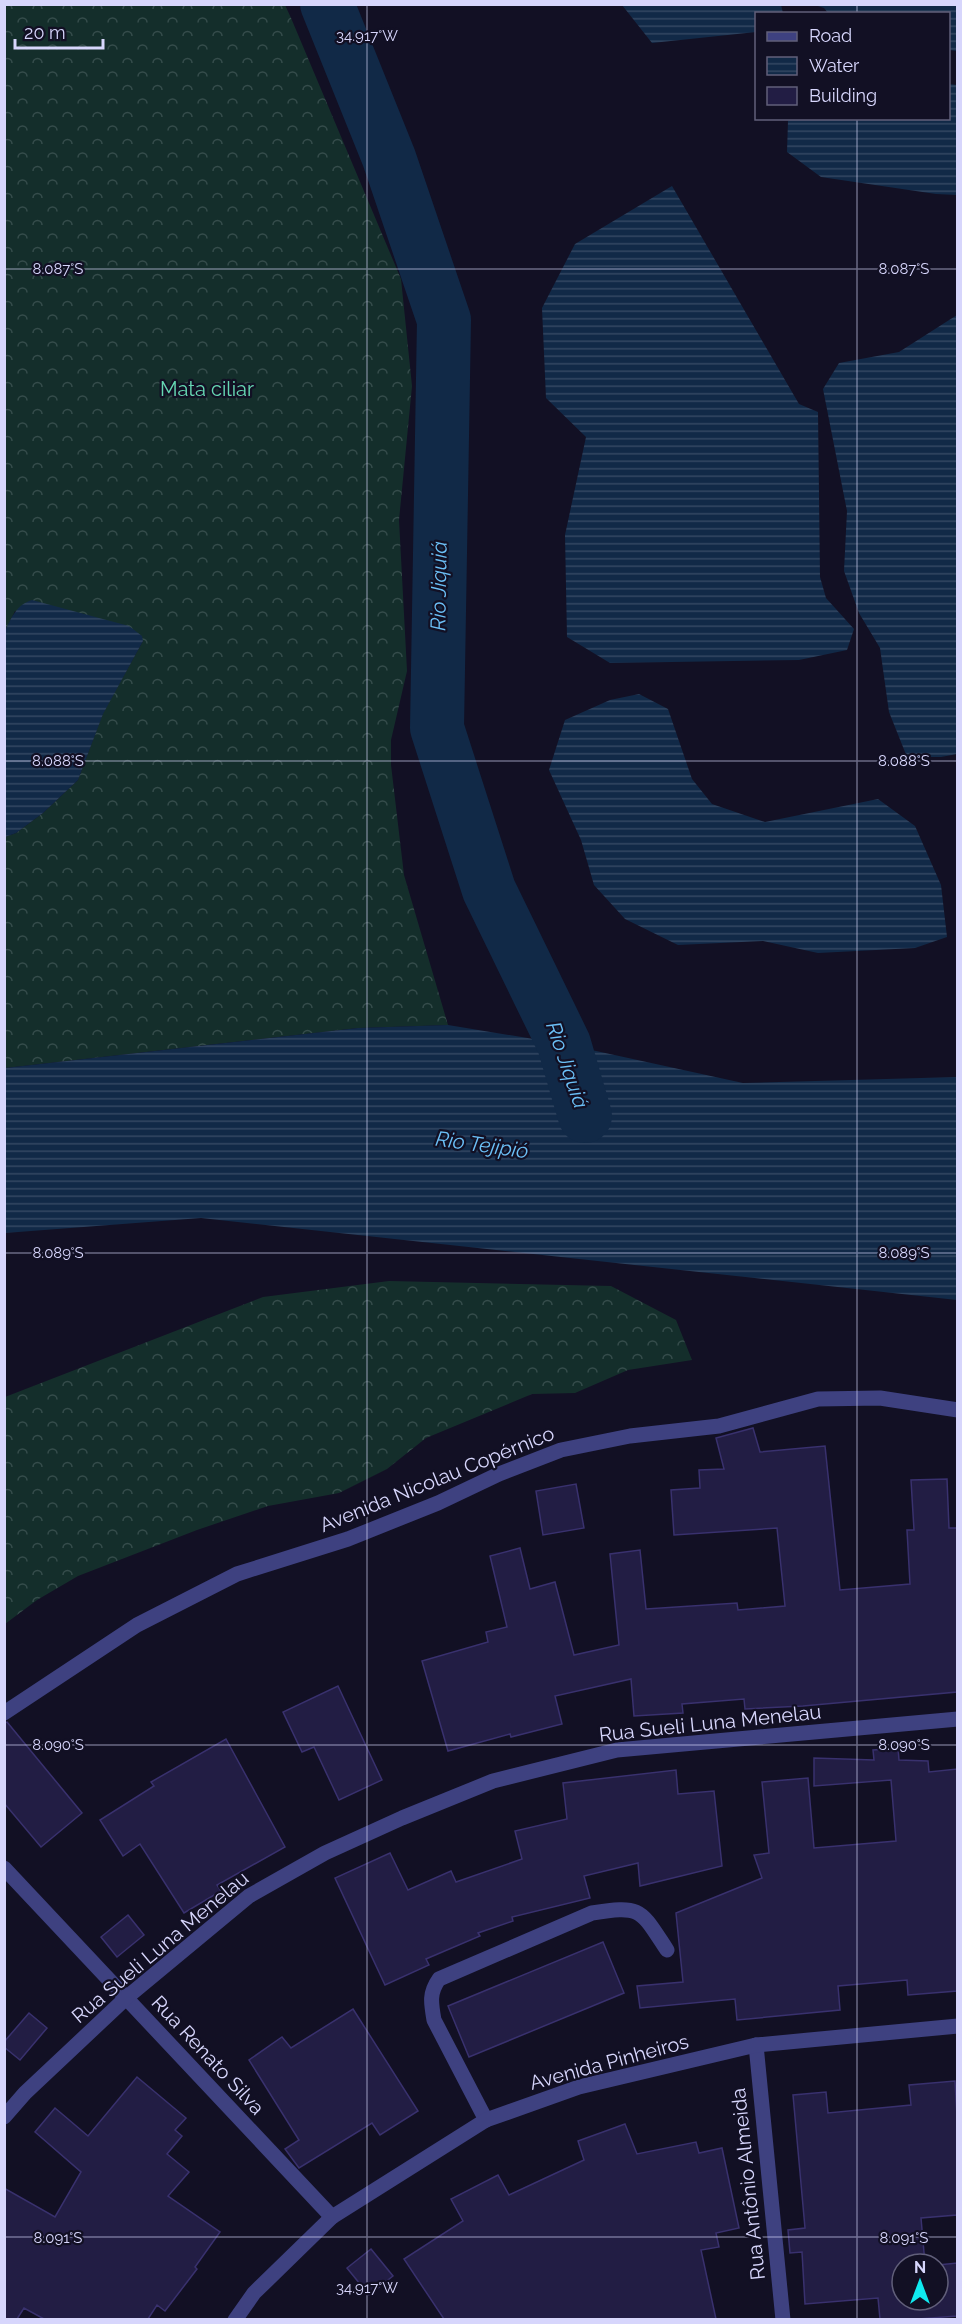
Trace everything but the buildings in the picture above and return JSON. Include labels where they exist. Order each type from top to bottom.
[{"type":"street","name":"Avenida Nicolau Copérnico","points":[[4,1713],[137,1626],[237,1574],[348,1539],[561,1450],[630,1436],[719,1426],[818,1399],[880,1398],[957,1410]]},
{"type":"street","name":"Rua Sueli Luna Menelau","points":[[4,2117],[25,2093],[126,1998],[249,1896],[325,1853],[402,1818],[494,1780],[617,1750],[957,1719]]},
{"type":"street","name":"Rua Renato Silva","points":[[4,1868],[332,2217]]},
{"type":"street","points":[[486,2120],[434,2020],[430,2001],[433,1988],[440,1979],[592,1913],[613,1910],[632,1910],[645,1916],[667,1950]]},
{"type":"street","name":"Avenida Pinheiros","points":[[235,2319],[254,2293],[332,2217],[486,2120],[579,2087],[756,2045],[957,2025]]},
{"type":"street","name":"Rua Antônio Almeida","points":[[756,2045],[783,2319]]},
{"type":"green space","name":"Mata ciliar","points":[[5,5],[285,5],[291,18],[401,279],[412,386],[399,520],[407,671],[391,740],[391,765],[404,875],[448,1025],[358,1028],[5,1068],[5,837],[16,833],[43,813],[78,780],[103,713],[143,641],[15,611],[5,631]]},
{"type":"green space","points":[[389,1281],[611,1286],[676,1320],[692,1360],[628,1370],[575,1393],[532,1394],[426,1438],[387,1469],[339,1493],[268,1506],[197,1530],[78,1576],[37,1600],[5,1624],[5,1397],[263,1297]]},
{"type":"water","points":[[622,5],[781,5],[783,12],[755,12],[755,32],[652,43]]},
{"type":"water","points":[[815,5],[957,5],[957,51],[950,50],[950,12],[827,12],[824,8]]},
{"type":"water","points":[[950,84],[957,85],[957,195],[821,177],[787,152],[788,121],[950,120]]},
{"type":"water","points":[[672,186],[799,404],[818,412],[820,577],[826,598],[854,629],[847,650],[799,660],[610,663],[567,637],[565,535],[586,437],[546,398],[542,308],[575,244]]},
{"type":"water","points":[[957,315],[957,754],[941,757],[907,757],[889,712],[880,648],[859,613],[844,571],[847,511],[823,389],[839,363],[899,352]]},
{"type":"water","points":[[32,600],[129,626],[142,636],[143,641],[103,714],[78,780],[43,813],[16,833],[5,837],[5,631],[18,608]]},
{"type":"water","points":[[639,694],[668,709],[692,779],[712,804],[765,822],[878,799],[915,826],[941,885],[947,937],[915,948],[818,953],[763,941],[678,945],[625,919],[594,885],[581,840],[549,770],[565,720],[610,700]]},
{"type":"water","name":"Rio Tejipió","points":[[448,1025],[564,1044],[743,1083],[957,1077],[957,1300],[201,1218],[5,1233],[5,1068],[358,1028]]},
{"type":"waterway","name":"Rio Jiquiá","points":[[327,4],[389,158],[444,320],[437,728],[489,890],[564,1044],[585,1116]]}]
